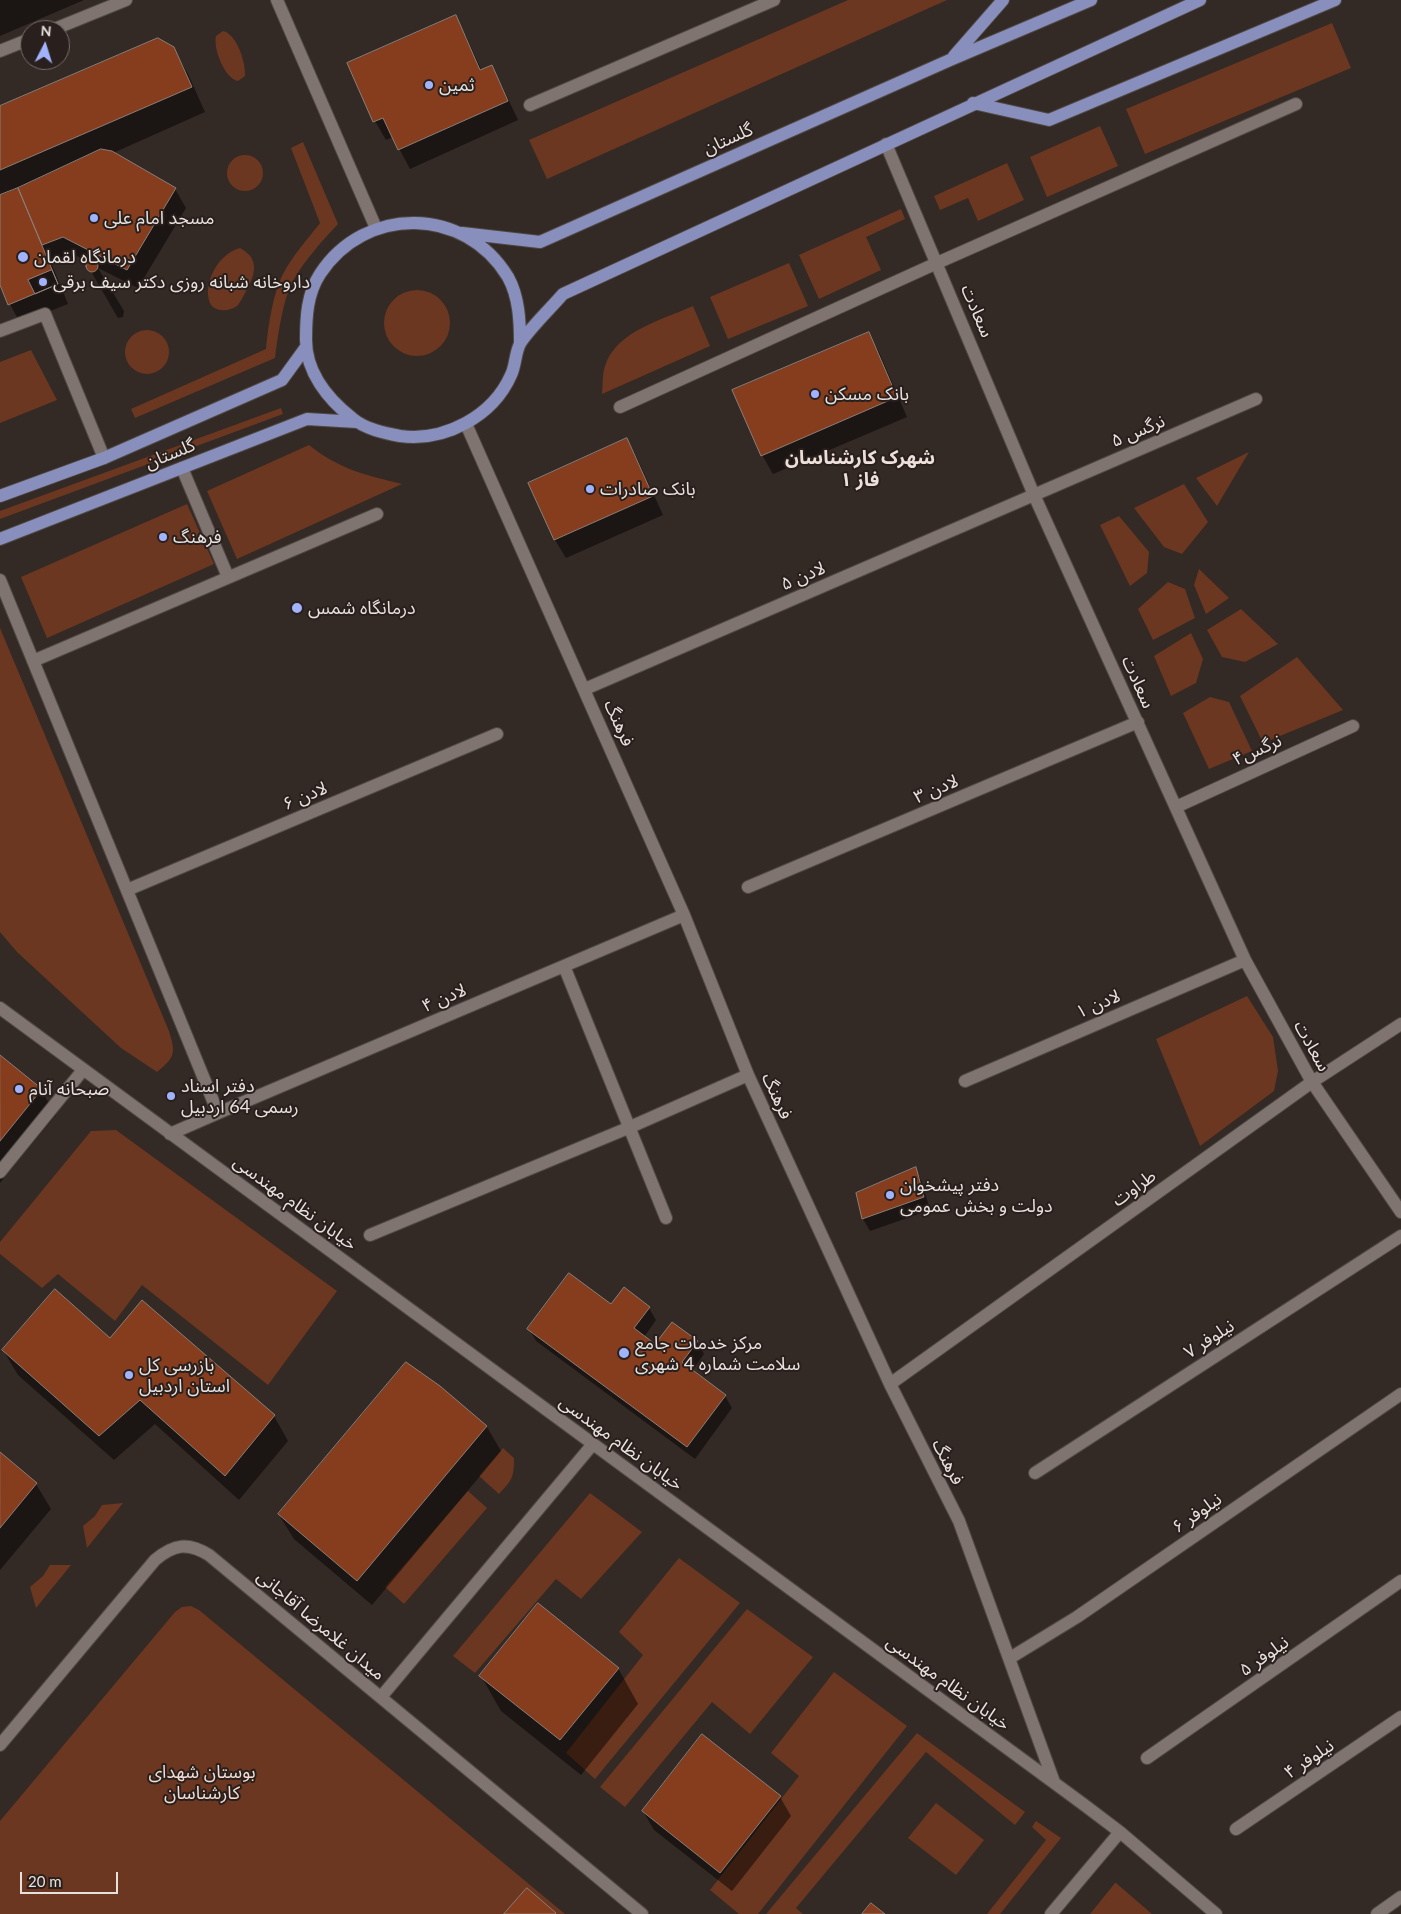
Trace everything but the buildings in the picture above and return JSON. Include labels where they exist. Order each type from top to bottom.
[{"type":"main road","points":[[950,60],[1003,0]]},
{"type":"main road","name":"گلستان","points":[[460,232],[540,242],[950,60],[1091,0]]},
{"type":"main road","points":[[520,343],[563,294],[973,103],[1200,0]]},
{"type":"main road","points":[[973,103],[1049,120],[1335,0]]},
{"type":"main road","points":[[404,222],[433,224],[460,232],[487,252],[508,278],[519,309],[520,343],[511,375],[492,403],[466,424],[440,434],[412,438],[383,433],[357,422],[333,402],[315,377],[306,347],[306,310],[319,275],[344,247],[376,228],[404,222]]},
{"type":"main road","name":"گلستان","points":[[0,496],[104,458],[282,380],[306,347]]},
{"type":"main road","name":"گلستان","points":[[0,539],[307,418],[357,422]]},
{"type":"street","points":[[70,23],[126,0]]},
{"type":"street","points":[[277,0],[376,228]]},
{"type":"street","points":[[530,105],[774,0]]},
{"type":"street","points":[[0,51],[20,43]]},
{"type":"street","points":[[620,407],[937,263],[1296,104]]},
{"type":"street","name":"سعادت","points":[[886,144],[1034,495],[1245,960],[1312,1082],[1401,1212]]},
{"type":"street","points":[[0,331],[45,314],[104,458]]},
{"type":"street","name":"نرگس ۵","points":[[1034,495],[1256,399]]},
{"type":"street","name":"فرهنگ","points":[[466,424],[684,915],[748,1075],[890,1384],[958,1521],[1010,1658],[1054,1782]]},
{"type":"street","points":[[182,468],[228,577]]},
{"type":"street","name":"لادن ۵","points":[[585,689],[1034,495]]},
{"type":"street","points":[[33,661],[377,514]]},
{"type":"street","points":[[0,580],[218,1114]]},
{"type":"street","name":"لادن ۳","points":[[748,887],[1138,722]]},
{"type":"street","name":"نرگس۴","points":[[1176,806],[1354,726]]},
{"type":"street","name":"لادن ۶","points":[[127,890],[497,734]]},
{"type":"street","name":"لادن ۴","points":[[170,1134],[684,915]]},
{"type":"street","name":"لادن ۱","points":[[965,1080],[1245,960]]},
{"type":"street","points":[[564,966],[666,1218]]},
{"type":"street","name":"خیابان نظام مهندسی","points":[[0,1008],[1054,1782],[1120,1832],[1216,1914]]},
{"type":"street","name":"طراوت","points":[[890,1384],[1312,1082],[1401,1024]]},
{"type":"street","points":[[0,1172],[83,1070]]},
{"type":"street","points":[[370,1235],[628,1128],[748,1075]]},
{"type":"street","name":"نیلوفر ۷","points":[[1035,1472],[1401,1236]]},
{"type":"street","name":"نیلوفر ۶","points":[[1010,1658],[1078,1617],[1401,1394]]},
{"type":"street","points":[[380,1697],[593,1444]]},
{"type":"street","name":"میدان غلامرضا آقاجانی","points":[[0,1745],[155,1560],[164,1552],[175,1547],[187,1546],[199,1549],[210,1555],[642,1914]]},
{"type":"street","name":"نیلوفر ۵","points":[[1147,1758],[1401,1582]]},
{"type":"street","name":"نیلوفر ۴","points":[[1236,1829],[1401,1718]]},
{"type":"street","points":[[1051,1914],[1120,1832]]},
{"type":"street","points":[[1377,1914],[1401,1897]]},
{"type":"green space","points":[[848,0],[947,0],[547,179],[529,140]]},
{"type":"green space","points":[[1332,23],[1351,68],[1145,154],[1126,109]]},
{"type":"green space","points":[[223,31],[232,37],[240,50],[245,76],[238,81],[233,79],[224,69],[218,55],[216,36]]},
{"type":"green space","points":[[1100,126],[1118,166],[1047,197],[1030,157]]},
{"type":"green space","points":[[303,142],[338,224],[309,257],[290,287],[282,317],[275,358],[135,418],[131,409],[266,349],[272,310],[279,282],[291,260],[320,223],[291,148]]},
{"type":"green space","points":[[245,155],[258,160],[263,173],[258,186],[245,191],[232,186],[227,173],[232,160]]},
{"type":"green space","points":[[1007,163],[1024,200],[978,221],[968,198],[940,210],[934,196]]},
{"type":"green space","points":[[901,209],[905,219],[866,237],[881,270],[819,299],[799,255]]},
{"type":"green space","points":[[240,248],[251,257],[254,268],[251,280],[237,306],[222,310],[215,308],[210,303],[208,295],[210,278],[219,262],[225,256]]},
{"type":"green space","points":[[789,263],[808,306],[728,339],[710,297]]},
{"type":"green space","points":[[410,290],[424,290],[436,295],[445,304],[450,316],[448,336],[441,347],[424,356],[410,356],[398,351],[389,342],[384,330],[384,316],[389,304],[398,295]]},
{"type":"green space","points":[[693,306],[710,346],[602,394],[605,366],[619,344],[642,328]]},
{"type":"green space","points":[[143,330],[151,330],[163,336],[169,352],[163,368],[151,374],[143,374],[131,368],[125,356],[125,348],[131,336]]},
{"type":"green space","points":[[31,350],[57,400],[0,423],[0,362]]},
{"type":"green space","points":[[281,408],[283,414],[0,519],[0,511]]},
{"type":"green space","points":[[309,445],[342,466],[402,484],[237,559],[207,491]]},
{"type":"green space","points":[[1249,452],[1217,506],[1196,478]]},
{"type":"green space","points":[[1184,484],[1208,522],[1182,554],[1164,547],[1134,508]]},
{"type":"green space","points":[[187,504],[214,564],[47,638],[21,577]]},
{"type":"green space","points":[[1119,516],[1149,552],[1147,573],[1130,586],[1100,525]]},
{"type":"green space","points":[[1199,569],[1229,598],[1206,614],[1194,585]]},
{"type":"green space","points":[[1168,582],[1185,589],[1195,618],[1153,640],[1138,609]]},
{"type":"green space","points":[[1241,609],[1278,644],[1245,662],[1222,657],[1207,630]]},
{"type":"green space","points":[[0,628],[169,1031],[173,1045],[172,1055],[157,1072],[121,1048],[17,952],[0,932]]},
{"type":"green space","points":[[1191,633],[1203,659],[1196,683],[1171,696],[1154,656]]},
{"type":"green space","points":[[1297,657],[1343,710],[1263,743],[1240,696]]},
{"type":"green space","points":[[1210,697],[1229,702],[1252,751],[1209,769],[1183,713]]},
{"type":"green space","points":[[1247,996],[1273,1037],[1278,1071],[1274,1091],[1200,1146],[1156,1039]]},
{"type":"green space","points":[[116,1130],[337,1291],[268,1385],[142,1285],[115,1321],[58,1274],[42,1288],[0,1254],[0,1242],[91,1131]]},
{"type":"green space","points":[[503,1448],[514,1458],[513,1474],[499,1494],[479,1476]]},
{"type":"green space","points":[[468,1491],[487,1508],[404,1604],[385,1587]]},
{"type":"green space","points":[[590,1493],[642,1532],[581,1599],[556,1579],[475,1673],[453,1656]]},
{"type":"green space","points":[[123,1503],[87,1548],[83,1526],[95,1516],[102,1505]]},
{"type":"green space","points":[[679,1558],[740,1603],[595,1779],[566,1753],[643,1655],[619,1632]]},
{"type":"green space","points":[[50,1565],[71,1565],[36,1608],[30,1587],[43,1576]]},
{"type":"green space","name":"بوستان شهدای کارشناسان","points":[[191,1606],[199,1610],[565,1914],[0,1914],[0,1821],[175,1612],[182,1607]]},
{"type":"green space","points":[[747,1609],[813,1657],[750,1734],[712,1702],[625,1807],[600,1787]]},
{"type":"green space","points":[[834,1672],[907,1726],[758,1914],[739,1914],[710,1890],[799,1776],[771,1753]]},
{"type":"green space","points":[[917,1733],[1025,1812],[1015,1825],[926,1752],[796,1908],[803,1914],[766,1914]]},
{"type":"green space","points":[[936,1803],[984,1840],[956,1875],[908,1838]]},
{"type":"green space","points":[[1036,1821],[1061,1838],[1000,1914],[987,1914],[1046,1840],[1032,1827]]},
{"type":"green space","points":[[1116,1883],[1152,1914],[1090,1914]]},
{"type":"place","name":"ثمین","points":[[429,85]]},
{"type":"place","name":"مسجد امام علی","points":[[94,218]]},
{"type":"place","name":"درمانگاه لقمان","points":[[23,257]]},
{"type":"place","name":"داروخانه شبانه روزی دکتر سیف برقی","points":[[43,282]]},
{"type":"place","name":"بانک مسکن","points":[[815,394]]},
{"type":"place","name":"بانک صادرات","points":[[590,489]]},
{"type":"place","name":"فرهنگ","points":[[163,537]]},
{"type":"place","name":"درمانگاه شمس","points":[[297,608]]},
{"type":"place","name":"صبحانه آنام","points":[[19,1089]]},
{"type":"place","name":"دفتر اسناد رسمی 64 اردبیل","points":[[171,1096]]},
{"type":"place","name":"دفتر پیشخوان دولت و بخش عمومی","points":[[890,1195]]},
{"type":"place","name":"مرکز خدمات جامع سلامت شماره 4 شهری","points":[[624,1353]]},
{"type":"place","name":"بازرسی کل استان اردبیل","points":[[129,1375]]},
{"type":"district","name":"شهرک کارشناسان فاز ۱","points":[[860,469]]}]
